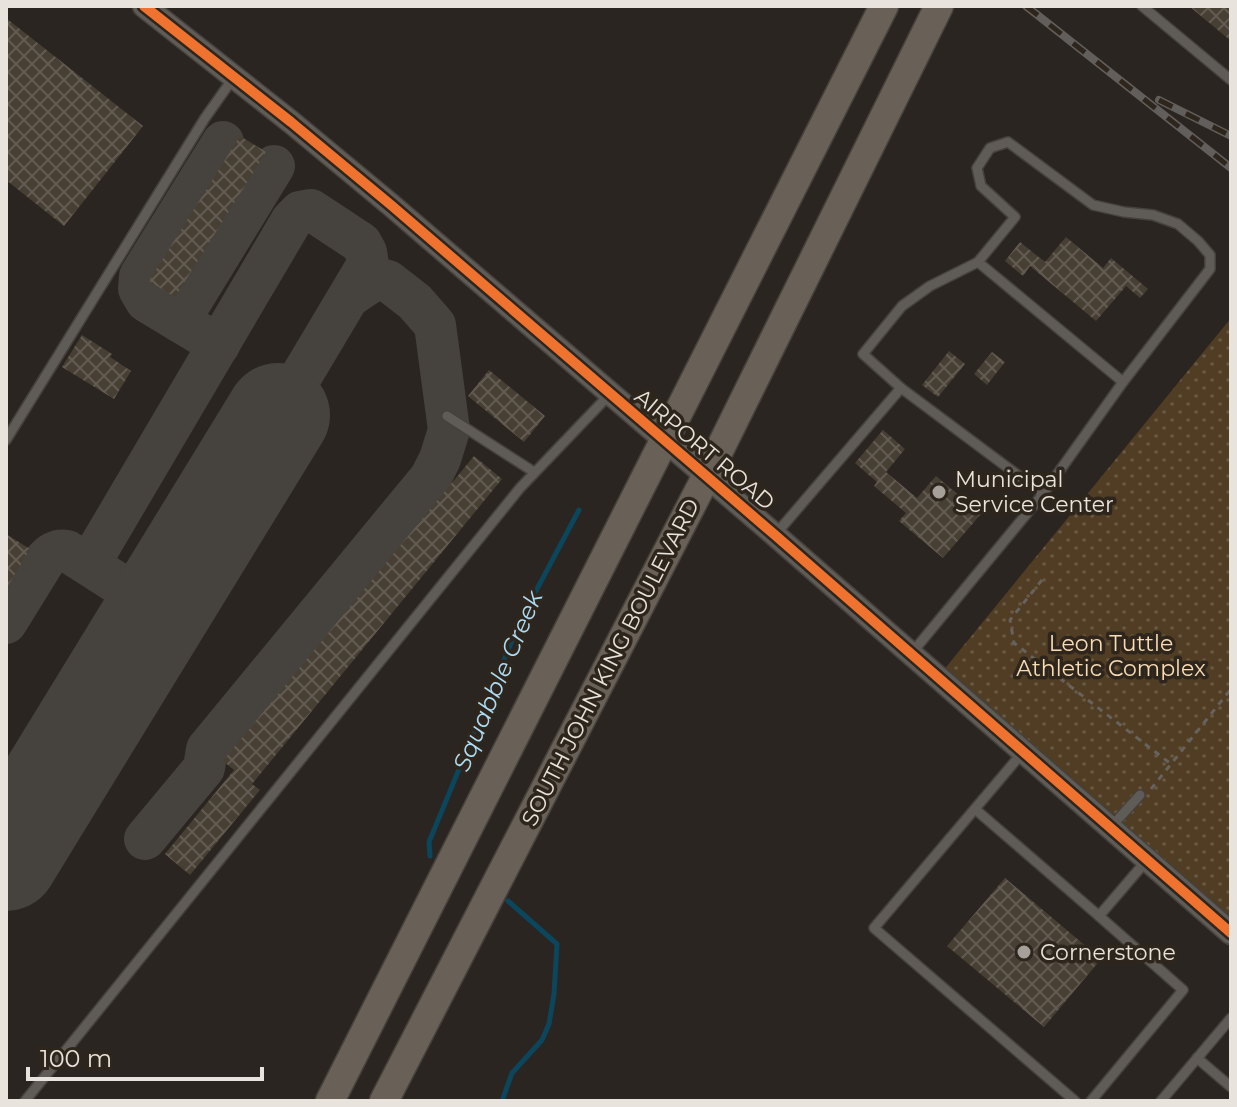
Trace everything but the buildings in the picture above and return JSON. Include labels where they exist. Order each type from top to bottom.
[{"type":"main road","points":[[330,1101],[884,6]]},
{"type":"main road","name":"SOUTH JOHN KING BOULEVARD","points":[[384,1101],[706,477],[939,6]]},
{"type":"street","name":"AIRPORT ROAD","points":[[144,6],[380,196],[1231,933]]},
{"type":"lane","points":[[1142,6],[1231,80]]},
{"type":"lane","points":[[6,440],[205,118],[234,77]]},
{"type":"lane","points":[[911,654],[1043,494],[1123,382],[1210,269],[1210,255],[1178,224],[1153,215],[1093,205],[1008,142],[990,148],[977,168],[981,186],[1015,217],[978,262],[930,286],[902,306],[863,354],[901,388],[1043,494]]},
{"type":"lane","points":[[978,262],[1123,382]]},
{"type":"lane","points":[[775,535],[901,388]]},
{"type":"lane","points":[[25,1101],[510,500],[610,395]]},
{"type":"lane","points":[[447,416],[534,472]]},
{"type":"lane","points":[[1023,752],[874,928],[1075,1101]]},
{"type":"lane","points":[[1110,828],[1140,795]]},
{"type":"lane","points":[[975,809],[1183,990],[1091,1101]]},
{"type":"lane","points":[[1099,916],[1147,860]]},
{"type":"lane","points":[[1161,1101],[1229,1024]]},
{"type":"lane","points":[[1197,1058],[1231,1087]]},
{"type":"path","points":[[1042,580],[1010,620],[1014,643],[1171,764]]},
{"type":"path","points":[[1150,789],[1231,689]]},
{"type":"green space","name":"Leon Tuttle Athletic Complex","points":[[1231,318],[1231,917],[942,672]]},
{"type":"waterway","name":"Squabble Creek","points":[[430,856],[429,842],[521,619],[579,510]]},
{"type":"waterway","name":"Squabble Creek","points":[[502,1101],[512,1073],[542,1040],[549,1024],[557,944],[508,901]]},
{"type":"taxiway","points":[[179,321],[146,301],[139,289],[140,276],[223,142]]},
{"type":"taxiway","points":[[219,345],[179,321],[274,166]]},
{"type":"taxiway","points":[[159,610],[100,572],[96,565],[97,551],[292,220],[300,212],[311,210],[361,243],[368,264],[278,415]]},
{"type":"taxiway","points":[[145,839],[204,768],[207,749],[431,477],[440,459],[449,430],[435,325],[415,302],[388,281],[379,279],[371,282],[350,296]]},
{"type":"taxiway","points":[[6,623],[45,560],[52,554],[67,551],[100,572]]},
{"type":"runway","points":[[6,859],[278,415]]},
{"type":"railway","points":[[1026,6],[1231,168]]},
{"type":"railway","points":[[1159,100],[1231,136]]},
{"type":"cycle path","points":[[144,6],[391,205],[1231,933]]},
{"type":"place","name":"Municipal Service Center","points":[[939,492]]},
{"type":"place","name":"Cornerstone","points":[[1024,952]]}]
